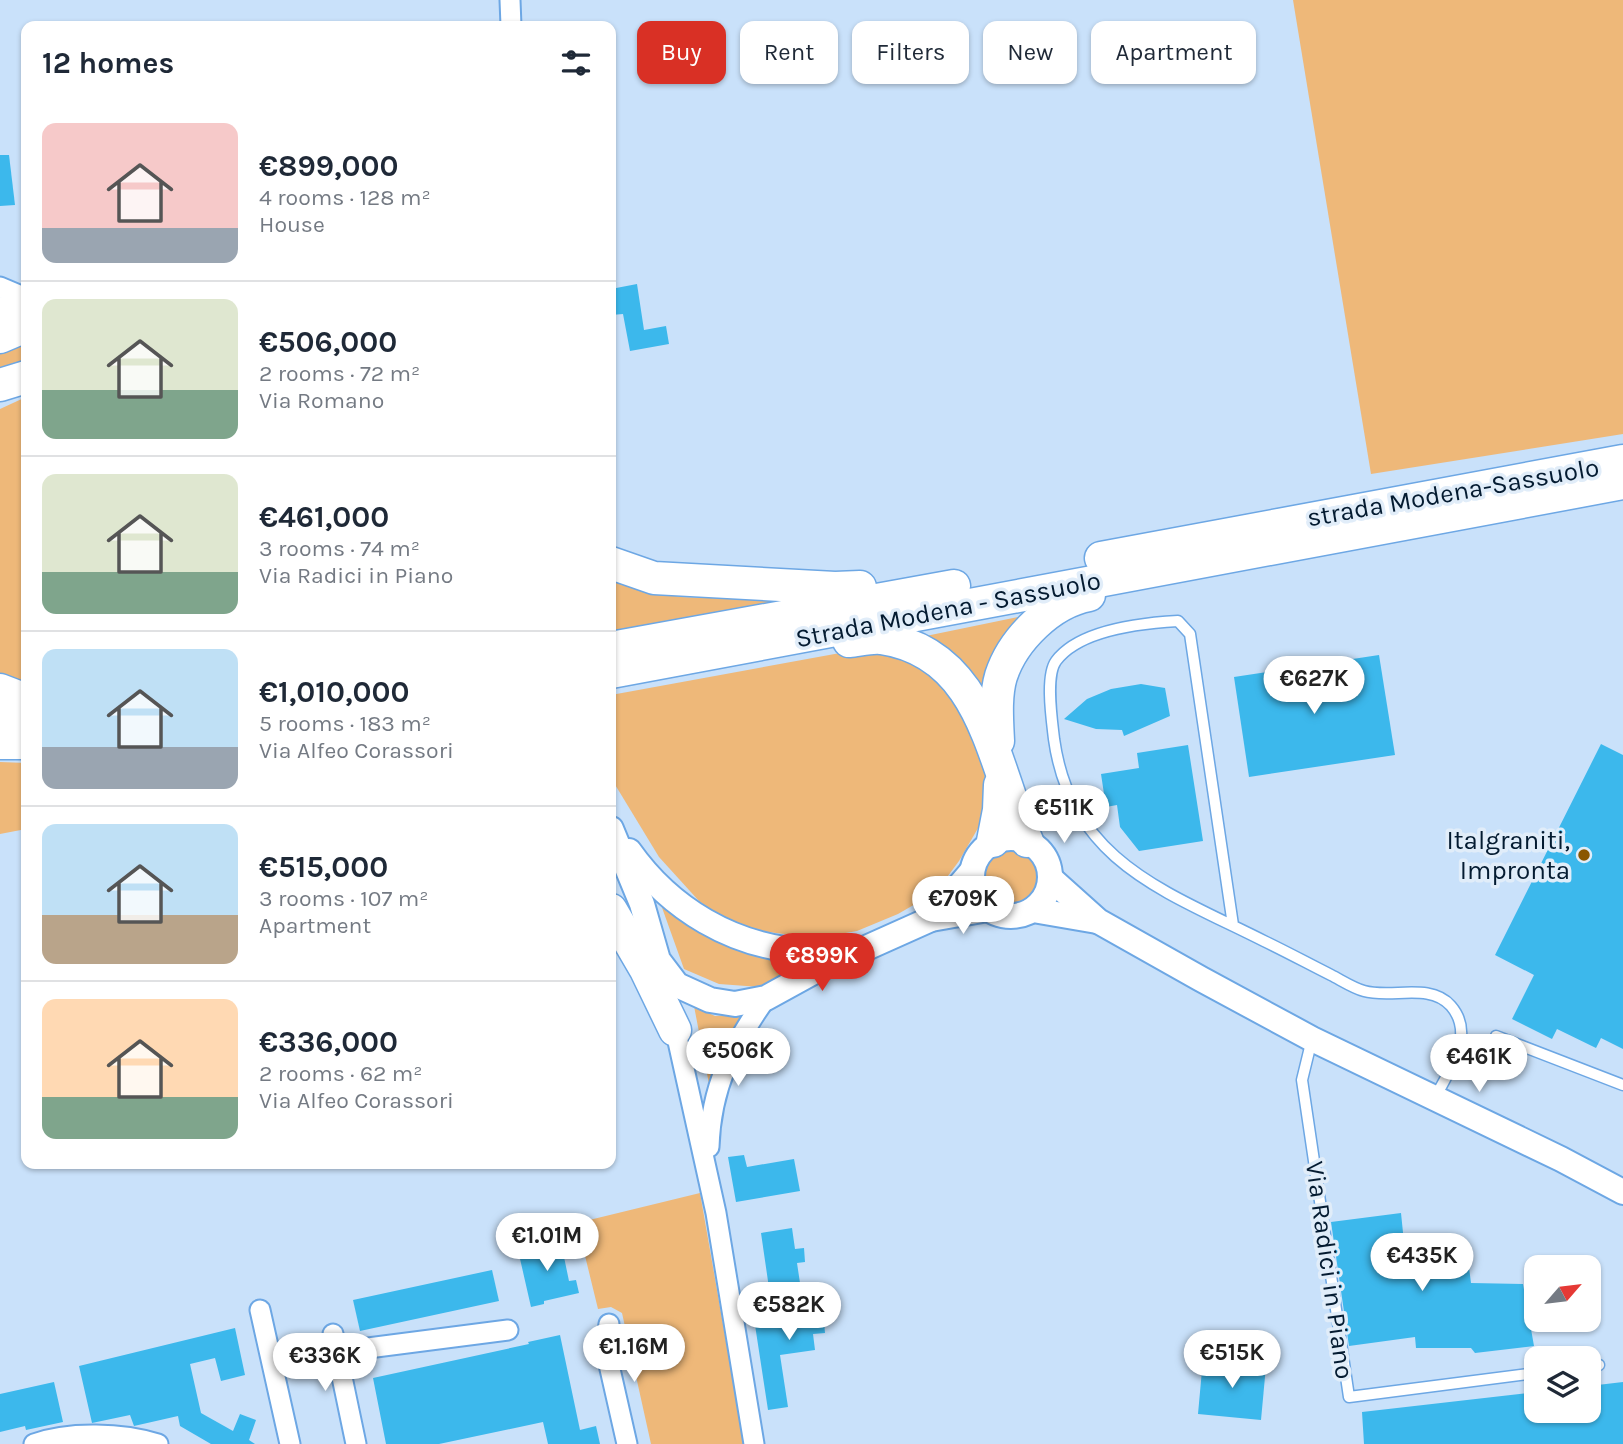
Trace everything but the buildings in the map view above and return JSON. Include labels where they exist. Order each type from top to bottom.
[{"type":"highway","points":[[0,337],[21,328]]},
{"type":"highway","points":[[0,385],[21,379]]},
{"type":"highway","name":"strada Modena-Sassuolo","points":[[1275,540],[1623,461]]},
{"type":"highway","name":"strada Modena-Sassuolo","points":[[1275,540],[1623,483]]},
{"type":"highway","points":[[993,841],[999,810],[997,703],[1001,676],[1014,650],[1031,628],[1052,611],[1079,597],[1240,566],[1275,540]]},
{"type":"highway","name":"Strada Modena - Sassuolo","points":[[616,647],[988,580],[1275,540]]},
{"type":"highway","name":"Strada Modena - Sassuolo","points":[[616,671],[916,614],[1275,540]]},
{"type":"highway","points":[[616,565],[654,578],[835,588],[988,580]]},
{"type":"highway","points":[[674,661],[880,638],[916,648],[945,667],[967,691],[984,720],[1027,841]]},
{"type":"highway","points":[[0,690],[21,698]]},
{"type":"highway","points":[[0,720],[21,721]]},
{"type":"highway","points":[[0,743],[21,743]]},
{"type":"highway","points":[[616,919],[676,1030]]},
{"type":"street","points":[[510,0],[511,21]]},
{"type":"street","points":[[0,287],[21,296]]},
{"type":"street","points":[[0,309],[21,317]]},
{"type":"street","points":[[616,834],[666,894],[699,919],[731,936],[769,946],[806,951],[860,949]]},
{"type":"street","points":[[658,960],[677,985],[710,1000],[735,1004],[765,998],[860,949],[931,919],[988,909],[1010,916],[1032,909],[1042,901],[1050,878],[1044,856],[1027,841],[1016,838],[993,841],[975,859],[972,872],[975,892],[988,909]]},
{"type":"street","points":[[616,839],[642,904],[676,1030],[709,1176],[754,1444]]},
{"type":"street","points":[[931,919],[972,872]]},
{"type":"street","points":[[1050,878],[1098,921],[1312,1039],[1621,1186]]},
{"type":"street","points":[[1032,909],[1098,921]]},
{"type":"street","points":[[709,1176],[710,1126],[716,1089],[731,1053],[765,998]]},
{"type":"street","points":[[260,1310],[290,1444]]},
{"type":"street","points":[[609,1324],[606,1347],[627,1444]]},
{"type":"street","points":[[356,1444],[335,1343],[508,1329]]},
{"type":"street","points":[[34,1444],[92,1435],[143,1439],[158,1444]]},
{"type":"lane","points":[[1233,925],[1190,635],[1178,621],[1102,632],[1083,638],[1061,654],[1053,665],[1051,718],[1058,768],[1071,803],[1085,826],[1107,849],[1143,879],[1233,925],[1363,991],[1389,994],[1423,993],[1435,995],[1451,1005],[1461,1026],[1462,1038],[1456,1057],[1435,1098]]},
{"type":"lane","points":[[1496,1036],[1623,1085]]},
{"type":"lane","name":"Via Radici in Piano","points":[[1312,1039],[1303,1080],[1349,1397],[1524,1375]]},
{"type":"shaded area","points":[[1293,0],[1623,0],[1623,434],[1371,474]]},
{"type":"shaded area","points":[[21,342],[21,372],[0,380],[0,348]]},
{"type":"shaded area","points":[[21,399],[21,685],[0,679],[0,409]]},
{"type":"shaded area","points":[[616,581],[680,597],[805,601],[616,636]]},
{"type":"shaded area","points":[[1038,613],[991,705],[921,637]]},
{"type":"shaded area","points":[[862,649],[907,659],[948,687],[981,736],[989,782],[981,823],[959,861],[936,892],[898,914],[857,931],[817,938],[768,932],[726,921],[699,901],[659,857],[616,786],[616,694]]},
{"type":"shaded area","points":[[0,762],[21,763],[21,830],[0,834]]},
{"type":"shaded area","points":[[1010,846],[1022,848],[1032,855],[1039,865],[1039,889],[1032,899],[1022,906],[1010,908],[998,906],[988,899],[981,889],[979,877],[981,865],[988,855],[998,848]]},
{"type":"shaded area","points":[[660,902],[706,936],[759,955],[809,962],[760,987],[719,984],[684,969]]},
{"type":"shaded area","points":[[694,1006],[715,1016],[743,1014],[720,1052],[709,1084]]},
{"type":"shaded area","points":[[700,1193],[744,1444],[651,1444],[622,1313],[611,1307],[598,1309],[577,1223]]},
{"type":"place","name":"Italgraniti, Impronta","points":[[1584,855]]}]
